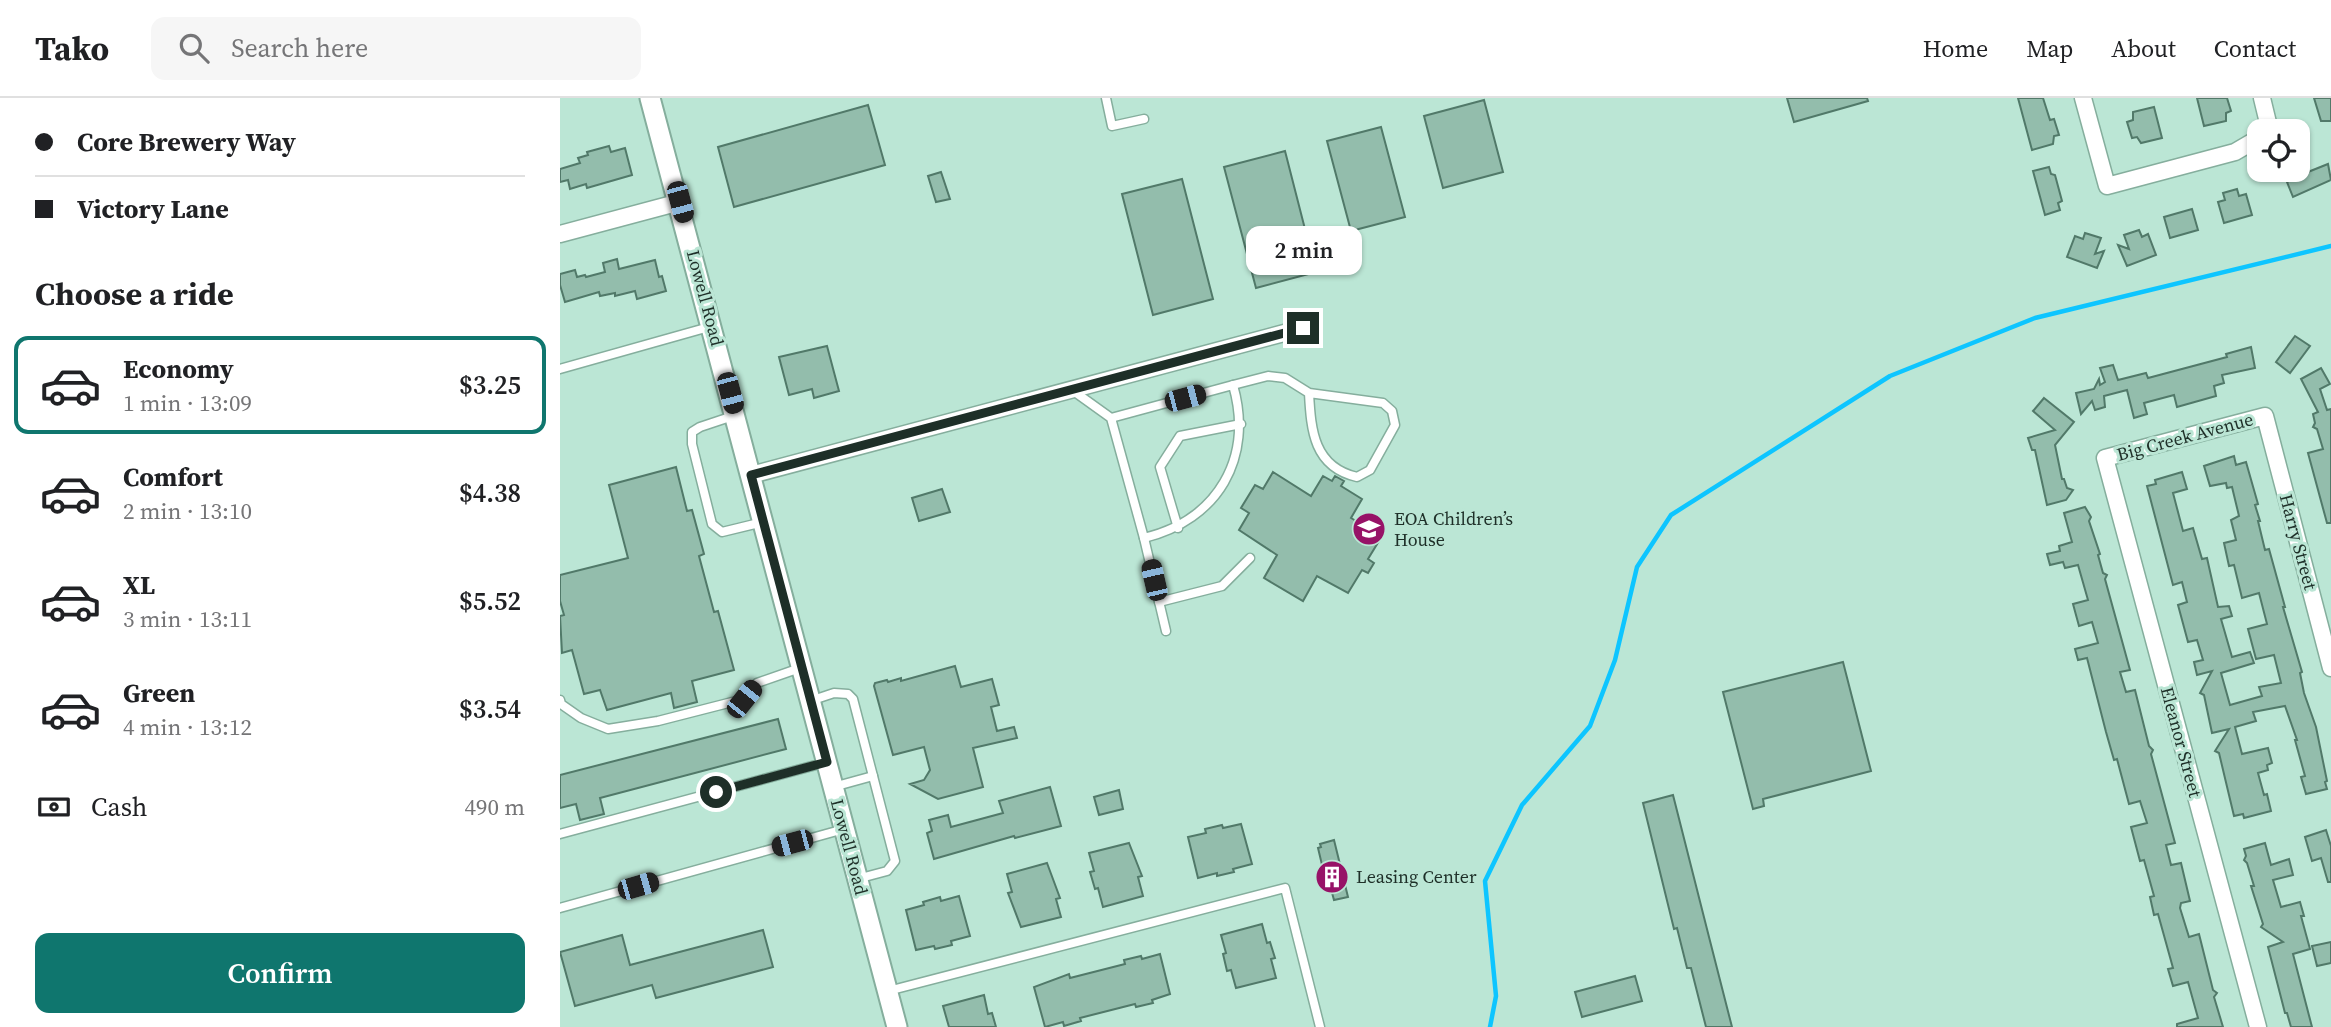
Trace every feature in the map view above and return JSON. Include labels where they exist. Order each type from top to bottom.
[{"type":"street","name":"Lowell Road","points":[[650,98],[680,202],[897,1027]]},
{"type":"street","points":[[2084,98],[2107,186],[2235,152],[2247,145]]},
{"type":"street","points":[[2263,98],[2268,119]]},
{"type":"street","points":[[560,234],[680,202]]},
{"type":"street","points":[[751,475],[1303,328]]},
{"type":"street","name":"Big Creek Avenue","points":[[2105,458],[2265,416]]},
{"type":"street","name":"Harry Street","points":[[2265,416],[2331,668]]},
{"type":"street","name":"Eleanor Street","points":[[2105,458],[2258,1027]]},
{"type":"lane","points":[[1106,98],[1112,126],[1144,119]]},
{"type":"lane","points":[[560,369],[712,326]]},
{"type":"lane","points":[[1111,418],[1268,376],[1284,378],[1309,393],[1383,403],[1392,411],[1395,425],[1370,470],[1357,477],[1345,474],[1320,456],[1310,418],[1309,393]]},
{"type":"lane","points":[[1144,538],[1178,528],[1216,495],[1230,470],[1238,447],[1241,424],[1233,385]]},
{"type":"lane","points":[[1072,390],[1111,418],[1166,631]]},
{"type":"lane","points":[[735,415],[700,426],[692,432],[692,444],[712,524],[722,532],[764,522]]},
{"type":"lane","points":[[1178,528],[1160,467],[1180,436],[1241,424]]},
{"type":"lane","points":[[1159,602],[1222,586],[1250,558]]},
{"type":"lane","points":[[560,700],[561,704],[581,718],[608,729],[659,721],[744,699],[757,683],[802,667]]},
{"type":"lane","points":[[810,701],[841,693],[848,694],[853,699],[895,861],[887,871],[858,879]]},
{"type":"lane","points":[[560,834],[827,762]]},
{"type":"lane","points":[[833,787],[873,776]]},
{"type":"lane","points":[[560,908],[844,828]]},
{"type":"lane","points":[[888,990],[1285,888],[1320,1027]]},
{"type":"building","points":[[1787,98],[1867,98],[1868,101],[1794,122]]},
{"type":"building","points":[[2018,98],[2043,98],[2050,120],[2054,119],[2059,135],[2054,136],[2053,144],[2032,150]]},
{"type":"building","points":[[2197,98],[2227,98],[2231,111],[2226,113],[2226,121],[2204,126]]},
{"type":"building","points":[[2314,98],[2331,98],[2331,121],[2321,121]]},
{"type":"building","points":[[1484,100],[1503,172],[1443,188],[1424,116]]},
{"type":"building","points":[[868,105],[885,165],[734,207],[718,147]]},
{"type":"building","points":[[2154,107],[2162,138],[2141,143],[2137,137],[2132,138],[2127,122],[2133,120],[2133,112]]},
{"type":"building","points":[[1381,127],[1405,217],[1351,231],[1327,141]]},
{"type":"building","points":[[609,146],[611,152],[625,148],[632,175],[587,188],[586,184],[570,189],[568,180],[560,182],[560,169],[580,163],[578,158],[588,155],[587,152]]},
{"type":"building","points":[[1285,151],[1316,272],[1256,288],[1224,167]]},
{"type":"building","points":[[2328,164],[2331,180],[2293,197],[2287,182],[2310,182],[2310,171]]},
{"type":"building","points":[[2049,167],[2051,174],[2055,175],[2062,201],[2058,203],[2060,210],[2045,215],[2033,171]]},
{"type":"building","points":[[941,172],[950,199],[936,202],[928,176]]},
{"type":"building","points":[[1182,179],[1213,299],[1153,315],[1122,194]]},
{"type":"building","points":[[2237,189],[2239,196],[2246,194],[2252,215],[2224,223],[2218,202],[2225,200],[2223,193]]},
{"type":"building","points":[[2192,209],[2198,230],[2170,238],[2164,217]]},
{"type":"building","points":[[2139,230],[2142,237],[2148,234],[2156,255],[2127,266],[2118,245],[2129,249],[2124,235]]},
{"type":"building","points":[[2085,233],[2101,238],[2095,254],[2104,251],[2097,268],[2067,257],[2075,236],[2083,239]]},
{"type":"building","points":[[617,259],[619,269],[655,260],[666,291],[637,299],[635,291],[615,296],[615,293],[600,296],[599,292],[565,302],[560,274],[575,270],[577,277],[586,277],[605,272],[603,263]]},
{"type":"building","points":[[2295,336],[2310,346],[2290,373],[2276,362]]},
{"type":"building","points":[[827,346],[839,391],[814,398],[812,389],[789,395],[779,357]]},
{"type":"building","points":[[2251,347],[2255,368],[2222,375],[2224,383],[2214,386],[2216,396],[2177,407],[2174,395],[2144,403],[2147,414],[2134,418],[2127,390],[2104,396],[2105,407],[2095,410],[2092,401],[2081,414],[2076,393],[2094,389],[2099,379],[2100,385],[2105,382],[2100,368],[2113,365],[2118,380],[2146,373],[2148,378],[2227,357],[2226,354]]},
{"type":"building","points":[[2321,368],[2330,384],[2320,389],[2327,410],[2331,409],[2331,523],[2327,523],[2308,453],[2323,449],[2317,429],[2313,427],[2313,414],[2318,412],[2301,379]]},
{"type":"building","points":[[2044,398],[2074,422],[2055,445],[2062,479],[2067,488],[2073,490],[2066,500],[2047,505],[2035,450],[2032,450],[2028,438],[2055,430],[2033,411]]},
{"type":"building","points":[[2234,456],[2236,465],[2246,462],[2258,504],[2255,505],[2265,550],[2269,549],[2285,607],[2327,781],[2327,789],[2306,794],[2301,777],[2305,776],[2297,740],[2285,706],[2253,712],[2256,721],[2235,727],[2242,754],[2268,748],[2272,763],[2267,765],[2268,770],[2258,773],[2271,811],[2244,818],[2243,814],[2234,816],[2219,753],[2215,751],[2229,729],[2212,733],[2204,695],[2200,693],[2212,671],[2197,675],[2194,662],[2203,660],[2197,640],[2188,642],[2178,605],[2187,602],[2182,582],[2173,585],[2147,486],[2156,484],[2155,480],[2182,472],[2187,489],[2173,493],[2183,531],[2193,528],[2202,559],[2207,558],[2218,607],[2229,606],[2232,616],[2221,619],[2232,657],[2250,652],[2254,663],[2221,673],[2230,705],[2262,696],[2259,687],[2281,683],[2274,655],[2256,659],[2248,629],[2267,624],[2259,593],[2242,598],[2234,565],[2229,566],[2224,543],[2236,540],[2231,520],[2239,516],[2232,487],[2227,488],[2226,483],[2210,486],[2204,466]]},
{"type":"building","points":[[676,467],[687,511],[692,510],[704,554],[699,556],[734,670],[692,681],[697,702],[674,708],[671,693],[607,710],[600,690],[584,694],[572,650],[562,653],[560,616],[564,615],[560,601],[560,575],[628,558],[609,485]]},
{"type":"building","points":[[1273,472],[1311,496],[1323,476],[1332,481],[1335,476],[1344,481],[1341,486],[1362,499],[1351,518],[1382,536],[1368,559],[1374,563],[1368,573],[1362,570],[1348,593],[1317,576],[1303,601],[1264,578],[1277,555],[1239,530],[1249,513],[1241,508],[1255,485],[1263,489]]},
{"type":"building","points":[[942,489],[950,512],[919,521],[912,498]]},
{"type":"building","points":[[2085,507],[2091,517],[2089,521],[2103,573],[2107,575],[2105,579],[2130,670],[2120,672],[2126,692],[2135,690],[2149,746],[2153,750],[2151,754],[2175,843],[2166,845],[2171,865],[2181,863],[2190,901],[2181,903],[2180,908],[2189,937],[2199,934],[2213,990],[2217,993],[2214,997],[2223,1027],[2177,1027],[2177,1024],[2198,1018],[2188,982],[2173,986],[2168,969],[2173,968],[2158,914],[2154,915],[2150,897],[2154,896],[2144,860],[2140,861],[2131,827],[2147,823],[2140,801],[2129,804],[2117,759],[2114,760],[2087,658],[2078,660],[2075,649],[2098,643],[2092,622],[2079,626],[2073,604],[2088,600],[2078,565],[2065,568],[2063,562],[2050,565],[2047,554],[2060,551],[2059,546],[2072,542],[2064,513]]},
{"type":"building","points":[[1843,662],[1871,771],[1763,799],[1764,806],[1753,809],[1723,692]]},
{"type":"building","points":[[955,666],[961,687],[992,679],[999,705],[991,707],[997,731],[1014,727],[1017,738],[973,748],[983,787],[938,799],[910,784],[924,780],[930,770],[924,747],[893,755],[874,686],[875,683],[887,680],[888,682],[901,678],[901,681]]},
{"type":"building","points":[[778,719],[786,749],[600,798],[604,814],[580,820],[576,804],[560,808],[560,775]]},
{"type":"building","points":[[1050,787],[1061,826],[1015,838],[1014,836],[934,859],[927,833],[932,831],[929,820],[948,815],[951,827],[1003,813],[999,801]]},
{"type":"building","points":[[1119,790],[1123,809],[1099,815],[1094,797]]},
{"type":"building","points":[[1673,795],[1732,1027],[1706,1027],[1691,968],[1687,968],[1677,928],[1674,929],[1643,803]]},
{"type":"building","points":[[1241,824],[1252,864],[1233,869],[1234,872],[1198,878],[1188,837],[1206,833],[1205,829]]},
{"type":"building","points":[[2326,830],[2331,846],[2331,882],[2328,882],[2321,858],[2312,861],[2305,837]]},
{"type":"building","name":"Leasing Center","points":[[1334,840],[1348,897],[1334,900],[1331,889],[1328,889],[1327,884],[1324,885],[1318,848],[1321,847],[1320,844]]},
{"type":"building","points":[[1129,843],[1142,876],[1138,877],[1143,896],[1103,907],[1090,872],[1094,871],[1089,853]]},
{"type":"building","points":[[2265,843],[2271,865],[2289,859],[2293,875],[2273,880],[2281,907],[2300,902],[2304,916],[2301,916],[2310,949],[2293,954],[2312,1027],[2291,1027],[2268,947],[2283,942],[2261,927],[2263,924],[2251,886],[2254,886],[2244,860],[2244,849]]},
{"type":"building","points":[[1047,863],[1060,898],[1056,899],[1061,917],[1021,927],[1008,893],[1012,892],[1007,874]]},
{"type":"building","points":[[959,896],[970,936],[951,941],[952,945],[916,950],[906,910],[940,897],[941,901]]},
{"type":"building","points":[[1262,924],[1267,943],[1270,942],[1275,958],[1271,959],[1276,978],[1236,988],[1231,970],[1227,971],[1221,935]]},
{"type":"building","points":[[763,930],[773,967],[656,998],[652,985],[575,1006],[560,952],[622,935],[630,965]]},
{"type":"building","points":[[2331,942],[2331,963],[2317,966],[2312,946]]},
{"type":"building","points":[[1160,954],[1170,994],[1152,1000],[1153,1003],[1136,1007],[1135,1004],[1080,1018],[1081,1021],[1064,1026],[1063,1022],[1045,1027],[1034,987],[1069,974],[1070,978],[1125,964],[1124,960]]},
{"type":"building","points":[[1635,976],[1642,1001],[1582,1017],[1575,992]]},
{"type":"building","points":[[984,995],[988,1014],[992,1013],[996,1027],[949,1027],[943,1006]]},
{"type":"waterway","points":[[1490,1027],[1496,996],[1485,881],[1522,805],[1590,726],[1615,660],[1637,567],[1671,515],[1890,376],[2035,318],[2331,246]]},
{"type":"place","name":"EOA Children’s House","points":[[1369,529]]},
{"type":"place","name":"Leasing Center","points":[[1332,877]]},
{"type":"route","points":[[716,792],[827,762],[751,475],[1303,328]]}]
